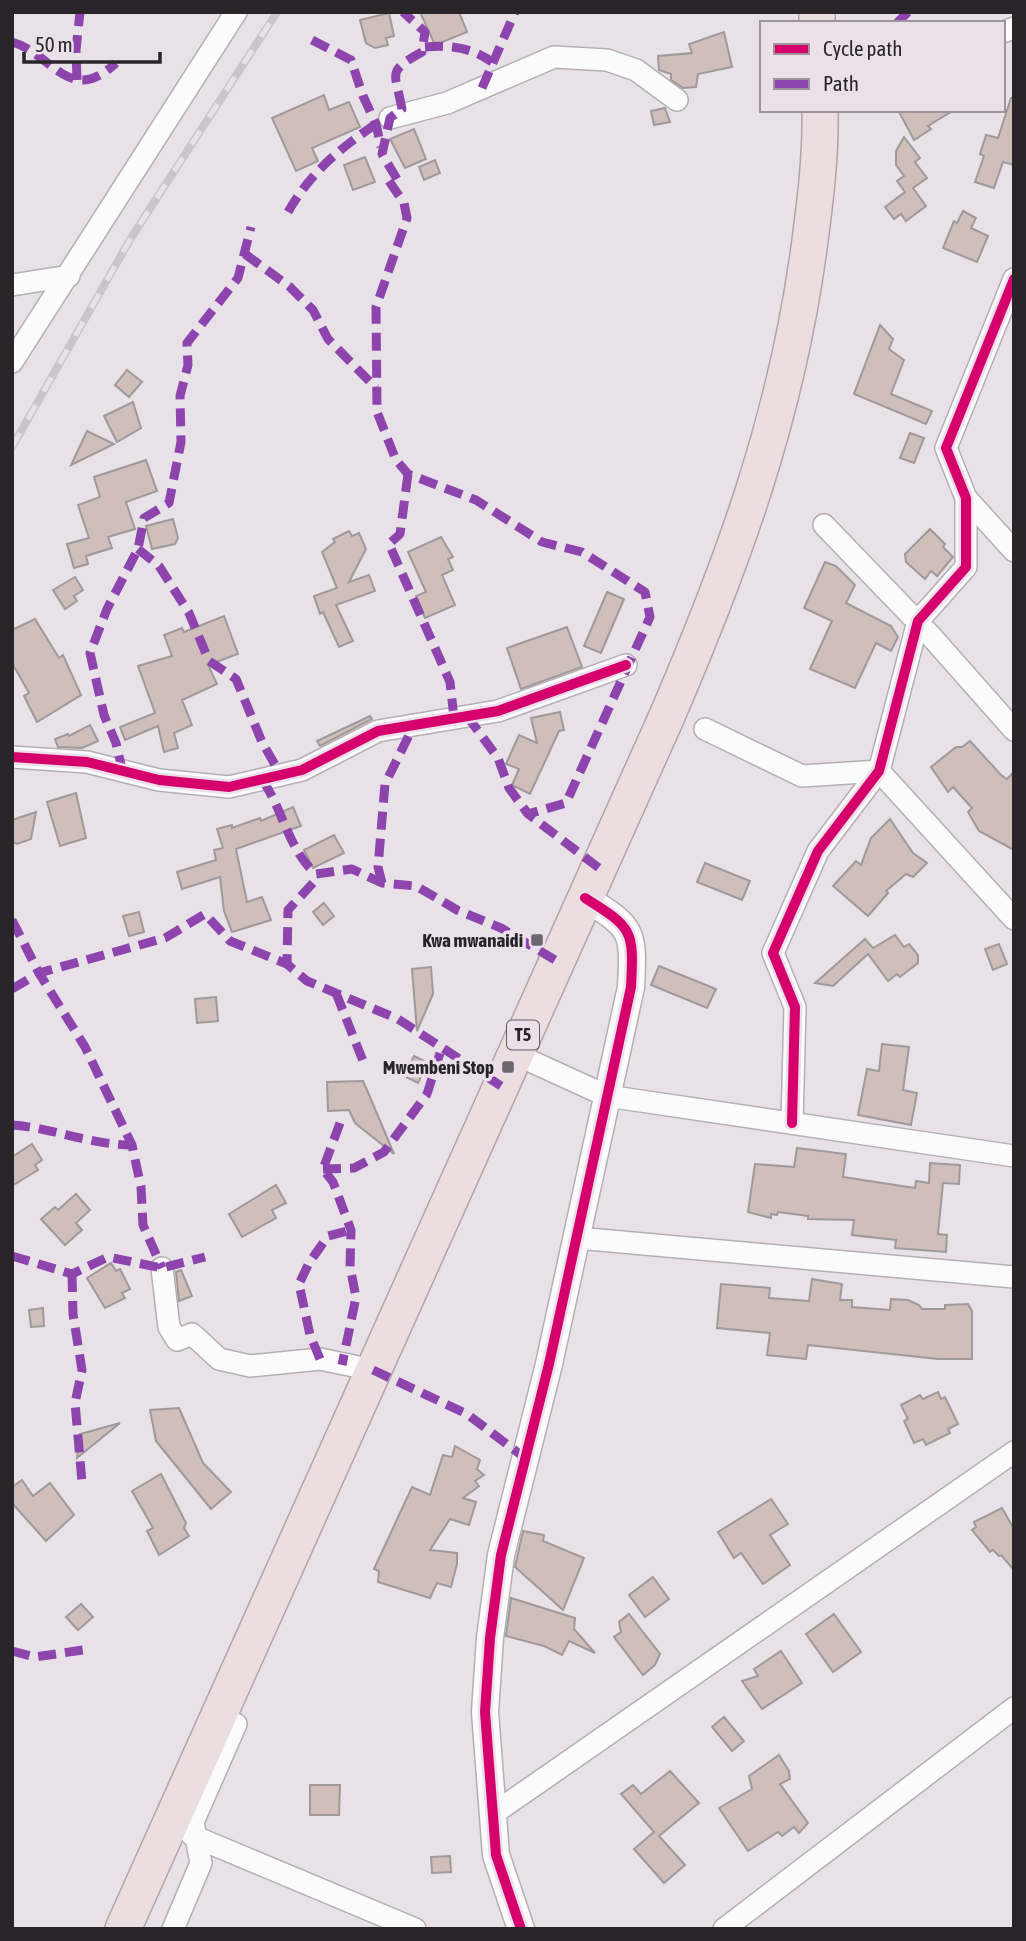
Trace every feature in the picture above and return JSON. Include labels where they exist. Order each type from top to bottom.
[{"type":"highway","name":"T5","points":[[122,1929],[183,1826],[373,1370],[707,623],[741,534],[785,381],[804,288],[814,212],[820,112]]},
{"type":"street","points":[[12,362],[236,12]]},
{"type":"street","points":[[390,118],[447,103],[554,57],[607,60],[635,70],[677,100]]},
{"type":"street","points":[[12,285],[69,276]]},
{"type":"street","points":[[1012,288],[946,448],[966,498],[1014,551]]},
{"type":"street","points":[[792,1123],[794,1007],[773,953],[818,851],[879,771],[918,621],[967,567],[966,498]]},
{"type":"street","points":[[824,525],[918,621],[1014,730]]},
{"type":"street","points":[[12,757],[87,762],[159,780],[194,786],[229,787],[302,770],[378,731],[498,711],[626,665]]},
{"type":"street","points":[[705,729],[802,776],[879,771]]},
{"type":"street","points":[[879,771],[1014,919]]},
{"type":"street","points":[[521,1929],[496,1855],[485,1712],[501,1555],[550,1364],[627,1011],[633,954],[631,936],[619,919],[585,898]]},
{"type":"street","points":[[515,1054],[607,1096],[1014,1156]]},
{"type":"street","points":[[577,1238],[1014,1277]]},
{"type":"street","points":[[162,1268],[167,1318],[177,1339],[192,1334],[219,1359],[250,1366],[320,1360],[373,1370]]},
{"type":"street","points":[[493,1814],[1014,1452]]},
{"type":"street","points":[[724,1929],[1014,1708]]},
{"type":"street","points":[[183,1826],[193,1822],[236,1724]]},
{"type":"street","points":[[173,1929],[201,1863],[183,1826]]},
{"type":"street","points":[[183,1826],[415,1929]]},
{"type":"building","points":[[420,12],[459,12],[467,32],[435,45]]},
{"type":"building","points":[[389,13],[394,36],[386,38],[388,45],[375,48],[366,43],[360,20]]},
{"type":"building","points":[[724,32],[732,67],[698,74],[696,87],[683,88],[671,80],[671,74],[659,70],[658,56],[692,53],[689,44]]},
{"type":"building","points":[[324,95],[329,110],[349,102],[360,127],[312,148],[318,161],[296,171],[272,118]]},
{"type":"building","points":[[1011,98],[1014,98],[1014,165],[1003,162],[994,188],[975,182],[984,156],[980,154],[986,135],[998,138]]},
{"type":"building","points":[[665,108],[670,122],[654,125],[651,111]]},
{"type":"building","points":[[899,112],[951,112],[928,126],[931,129],[914,140]]},
{"type":"building","points":[[414,129],[426,159],[405,168],[390,139]]},
{"type":"building","points":[[904,137],[920,158],[915,162],[927,178],[913,188],[926,206],[906,221],[901,214],[894,219],[885,207],[905,192],[897,181],[904,176],[896,165],[896,151]]},
{"type":"building","points":[[365,157],[375,182],[353,190],[344,165]]},
{"type":"building","points":[[435,160],[440,173],[424,180],[419,167]]},
{"type":"building","points":[[963,211],[976,218],[971,228],[988,236],[977,262],[943,248],[954,221],[957,223]]},
{"type":"building","points":[[880,325],[893,339],[889,349],[904,360],[891,394],[932,411],[926,424],[854,394]]},
{"type":"building","points":[[127,370],[142,382],[129,397],[115,385]]},
{"type":"building","points":[[133,402],[141,428],[117,442],[104,416]]},
{"type":"building","points":[[87,431],[114,444],[71,465]]},
{"type":"building","points":[[910,433],[924,438],[914,463],[900,458]]},
{"type":"building","points":[[146,460],[157,491],[126,502],[135,529],[108,537],[112,548],[86,556],[88,564],[74,568],[67,544],[89,538],[78,505],[100,497],[94,477]]},
{"type":"building","points":[[173,519],[178,538],[175,544],[152,549],[146,526]]},
{"type":"building","points":[[930,529],[953,557],[937,576],[931,571],[925,579],[906,562],[905,554]]},
{"type":"building","points":[[349,531],[352,536],[359,533],[366,549],[349,582],[369,575],[375,591],[336,605],[353,641],[339,647],[323,612],[320,614],[314,596],[337,588],[322,552],[335,542],[333,539]]},
{"type":"building","points":[[441,537],[453,557],[448,559],[453,570],[442,575],[455,605],[425,618],[416,596],[426,592],[408,552]]},
{"type":"building","points":[[825,562],[836,566],[855,585],[846,603],[891,626],[898,637],[891,651],[876,643],[855,688],[810,669],[832,621],[804,608]]},
{"type":"building","points":[[75,577],[83,590],[74,596],[77,601],[65,609],[53,590]]},
{"type":"building","points":[[607,592],[624,599],[601,653],[584,646]]},
{"type":"building","points":[[224,616],[238,654],[208,665],[217,684],[182,700],[192,725],[174,733],[178,748],[164,752],[158,726],[125,740],[120,727],[155,713],[138,666],[172,656],[164,635],[182,628],[184,632]]},
{"type":"building","points":[[35,619],[59,658],[63,655],[81,695],[37,722],[24,696],[29,693],[12,663],[12,630]]},
{"type":"building","points":[[567,627],[582,667],[521,689],[507,648]]},
{"type":"building","points":[[560,712],[564,730],[559,731],[530,794],[512,785],[519,769],[506,764],[519,735],[537,743],[531,718]]},
{"type":"building","points":[[370,716],[372,719],[320,746],[317,741]]},
{"type":"building","points":[[90,725],[98,741],[82,748],[58,747],[55,739],[68,734],[69,736]]},
{"type":"building","points":[[970,741],[1001,775],[1007,779],[1014,772],[1014,850],[979,831],[968,812],[972,808],[953,787],[948,792],[931,767],[956,747],[962,747]]},
{"type":"building","points":[[76,793],[86,838],[60,846],[47,802]]},
{"type":"building","points":[[293,807],[301,826],[236,849],[247,902],[262,897],[271,920],[232,932],[224,911],[220,877],[182,889],[177,872],[216,860],[214,850],[223,848],[217,829],[232,825],[232,828],[260,818],[261,821]]},
{"type":"building","points":[[36,812],[31,839],[17,844],[12,842],[12,820]]},
{"type":"building","points":[[890,819],[913,853],[927,863],[913,877],[906,874],[886,891],[888,893],[868,916],[833,886],[856,861],[861,865],[871,838]]},
{"type":"building","points":[[334,835],[344,853],[313,868],[304,850]]},
{"type":"building","points":[[705,863],[750,881],[742,900],[697,882]]},
{"type":"building","points":[[324,903],[334,916],[323,925],[313,912]]},
{"type":"building","points":[[139,912],[144,932],[129,936],[123,916]]},
{"type":"building","points":[[895,935],[904,947],[909,944],[918,955],[918,963],[900,977],[897,974],[888,981],[868,954],[833,986],[815,983],[865,939],[873,948]]},
{"type":"building","points":[[999,944],[1007,964],[993,970],[985,949]]},
{"type":"building","points":[[659,966],[716,989],[707,1008],[651,985]]},
{"type":"building","points":[[431,967],[433,994],[417,1031],[412,969]]},
{"type":"building","points":[[216,997],[218,1021],[197,1023],[195,999]]},
{"type":"building","points":[[882,1044],[909,1047],[903,1090],[917,1093],[911,1125],[858,1115],[867,1069],[879,1071]]},
{"type":"building","points":[[414,1056],[428,1063],[418,1083],[404,1076]]},
{"type":"building","points":[[363,1081],[394,1154],[355,1123],[349,1110],[328,1111],[327,1082]]},
{"type":"building","points":[[32,1144],[42,1160],[35,1165],[38,1170],[12,1186],[12,1157]]},
{"type":"building","points":[[797,1148],[846,1154],[843,1177],[915,1188],[916,1181],[929,1183],[930,1163],[960,1165],[959,1184],[943,1183],[938,1234],[947,1235],[946,1252],[895,1248],[896,1240],[852,1235],[854,1220],[808,1219],[808,1216],[778,1212],[777,1215],[771,1214],[771,1218],[748,1212],[755,1164],[794,1167]]},
{"type":"building","points":[[276,1185],[286,1203],[272,1210],[276,1218],[242,1237],[229,1214]]},
{"type":"building","points":[[76,1194],[90,1210],[76,1223],[82,1230],[65,1245],[41,1219],[55,1207],[58,1210]]},
{"type":"building","points":[[111,1263],[116,1271],[120,1269],[130,1289],[122,1293],[125,1298],[105,1308],[87,1278]]},
{"type":"building","points":[[181,1270],[192,1296],[179,1301],[176,1272]]},
{"type":"building","points":[[812,1279],[842,1284],[840,1300],[852,1300],[852,1307],[890,1310],[891,1299],[908,1300],[922,1309],[945,1309],[945,1305],[968,1304],[972,1311],[972,1359],[938,1359],[808,1345],[806,1359],[767,1355],[770,1333],[717,1328],[721,1284],[770,1288],[769,1298],[809,1301]]},
{"type":"building","points":[[43,1308],[44,1326],[31,1327],[29,1310]]},
{"type":"building","points":[[938,1392],[941,1399],[945,1397],[958,1424],[948,1429],[950,1433],[926,1445],[923,1439],[914,1443],[904,1421],[908,1419],[901,1405],[920,1395],[923,1399]]},
{"type":"building","points":[[179,1408],[203,1463],[231,1492],[211,1509],[156,1441],[150,1410]]},
{"type":"building","points":[[120,1423],[77,1458],[80,1434]]},
{"type":"building","points":[[455,1446],[480,1460],[477,1469],[484,1475],[475,1481],[479,1486],[463,1498],[476,1502],[469,1525],[450,1519],[430,1550],[457,1553],[451,1587],[437,1583],[430,1598],[378,1582],[379,1571],[374,1569],[412,1487],[430,1495],[443,1455],[452,1457]]},
{"type":"building","points":[[161,1474],[186,1523],[184,1528],[189,1536],[159,1555],[147,1531],[153,1528],[132,1491]]},
{"type":"building","points":[[22,1480],[33,1496],[50,1483],[74,1515],[46,1541],[12,1503],[12,1487]]},
{"type":"building","points":[[771,1499],[788,1524],[770,1535],[790,1565],[763,1584],[741,1553],[734,1558],[718,1532]]},
{"type":"building","points":[[1002,1508],[1014,1529],[1014,1570],[1001,1555],[993,1550],[990,1552],[972,1530],[976,1527],[974,1522]]},
{"type":"building","points":[[523,1531],[544,1535],[543,1541],[584,1558],[563,1610],[515,1567]]},
{"type":"building","points":[[653,1577],[669,1599],[645,1617],[629,1595]]},
{"type":"building","points":[[511,1598],[575,1618],[574,1629],[595,1653],[569,1641],[562,1655],[544,1646],[506,1636]]},
{"type":"building","points":[[81,1604],[93,1617],[78,1630],[66,1617]]},
{"type":"building","points":[[629,1614],[660,1654],[655,1665],[643,1675],[614,1637],[621,1632],[619,1622]]},
{"type":"building","points":[[834,1614],[861,1652],[833,1672],[806,1634]]},
{"type":"building","points":[[781,1651],[802,1683],[762,1709],[742,1681],[758,1676],[754,1669]]},
{"type":"building","points":[[724,1717],[744,1741],[732,1751],[712,1727]]},
{"type":"building","points":[[779,1755],[789,1771],[790,1779],[780,1784],[808,1823],[799,1833],[794,1827],[782,1836],[778,1832],[748,1851],[719,1808],[752,1789],[749,1776]]},
{"type":"building","points":[[670,1771],[699,1803],[659,1836],[685,1865],[664,1883],[634,1849],[654,1832],[621,1794],[633,1785],[641,1794]]},
{"type":"building","points":[[310,1785],[340,1785],[339,1815],[310,1815]]},
{"type":"building","points":[[450,1856],[451,1872],[432,1873],[431,1857]]},
{"type":"railway","points":[[12,447],[131,238],[277,12]]},
{"type":"marked path","points":[[77,80],[76,50],[80,12]]},
{"type":"marked path","points":[[397,179],[382,154],[390,118],[402,109],[396,74],[403,64],[422,52],[425,32],[403,12]]},
{"type":"marked path","points":[[482,88],[515,12]]},
{"type":"marked path","points":[[899,21],[908,12]]},
{"type":"marked path","points":[[312,40],[351,60],[376,124],[381,147]]},
{"type":"marked path","points":[[12,42],[26,48],[73,79],[86,80],[100,75],[116,63]]},
{"type":"marked path","points":[[425,47],[460,48],[492,62]]},
{"type":"marked path","points":[[288,212],[306,185],[326,163],[376,124]]},
{"type":"marked path","points":[[389,181],[404,203],[407,218],[376,307],[377,412],[396,460],[408,474],[476,500],[542,542],[582,552],[645,592],[650,617],[566,803],[528,814],[599,868]]},
{"type":"marked path","points":[[123,773],[116,743],[104,715],[90,653],[107,609],[138,549],[144,518],[169,503],[181,442],[180,396],[188,365],[187,343],[238,278],[251,227]]},
{"type":"marked path","points":[[245,254],[290,287],[313,310],[328,339],[376,388]]},
{"type":"marked path","points":[[408,474],[400,534],[389,544],[450,682],[454,718]]},
{"type":"marked path","points":[[138,549],[159,566],[189,613],[209,661],[236,679],[262,742],[282,777]]},
{"type":"marked path","points":[[467,716],[498,758],[509,788],[528,814]]},
{"type":"marked path","points":[[382,883],[378,867],[385,784],[414,725]]},
{"type":"marked path","points":[[263,781],[299,854],[316,874],[352,869],[382,883],[416,886],[457,910],[501,928],[557,961]]},
{"type":"marked path","points":[[313,883],[288,910],[287,964],[307,981],[398,1019],[501,1086]]},
{"type":"marked path","points":[[12,989],[39,973],[165,938],[205,914],[230,941],[287,964]]},
{"type":"marked path","points":[[12,920],[39,973],[85,1047],[132,1145],[141,1187],[143,1225],[162,1268]]},
{"type":"marked path","points":[[336,993],[365,1066]]},
{"type":"marked path","points":[[323,1169],[354,1168],[384,1152],[427,1094],[442,1047]]},
{"type":"marked path","points":[[340,1123],[323,1169],[333,1182],[351,1230],[350,1267],[356,1297],[342,1365]]},
{"type":"marked path","points":[[12,1125],[132,1145]]},
{"type":"marked path","points":[[320,1359],[310,1335],[299,1284],[309,1263],[328,1236],[351,1230]]},
{"type":"marked path","points":[[12,1256],[72,1274],[108,1257],[162,1268],[205,1257]]},
{"type":"marked path","points":[[72,1274],[73,1314],[82,1370],[75,1403],[82,1482]]},
{"type":"marked path","points":[[373,1370],[467,1414],[525,1458]]},
{"type":"marked path","points":[[12,1651],[35,1657],[90,1649]]},
{"type":"cycle path","points":[[792,1123],[795,1007],[773,953],[818,851],[879,771],[918,621],[966,567],[966,498],[946,448],[1014,279]]},
{"type":"cycle path","points":[[12,757],[87,762],[159,780],[229,787],[302,770],[378,731],[498,711],[626,665]]},
{"type":"cycle path","points":[[521,1929],[496,1855],[485,1712],[490,1638],[501,1555],[549,1364],[631,987],[632,953],[627,932],[613,917],[585,898]]},
{"type":"place","name":"Kwa mwanaidi","points":[[537,940]]},
{"type":"place","name":"Mwembeni Stop","points":[[508,1067]]}]
